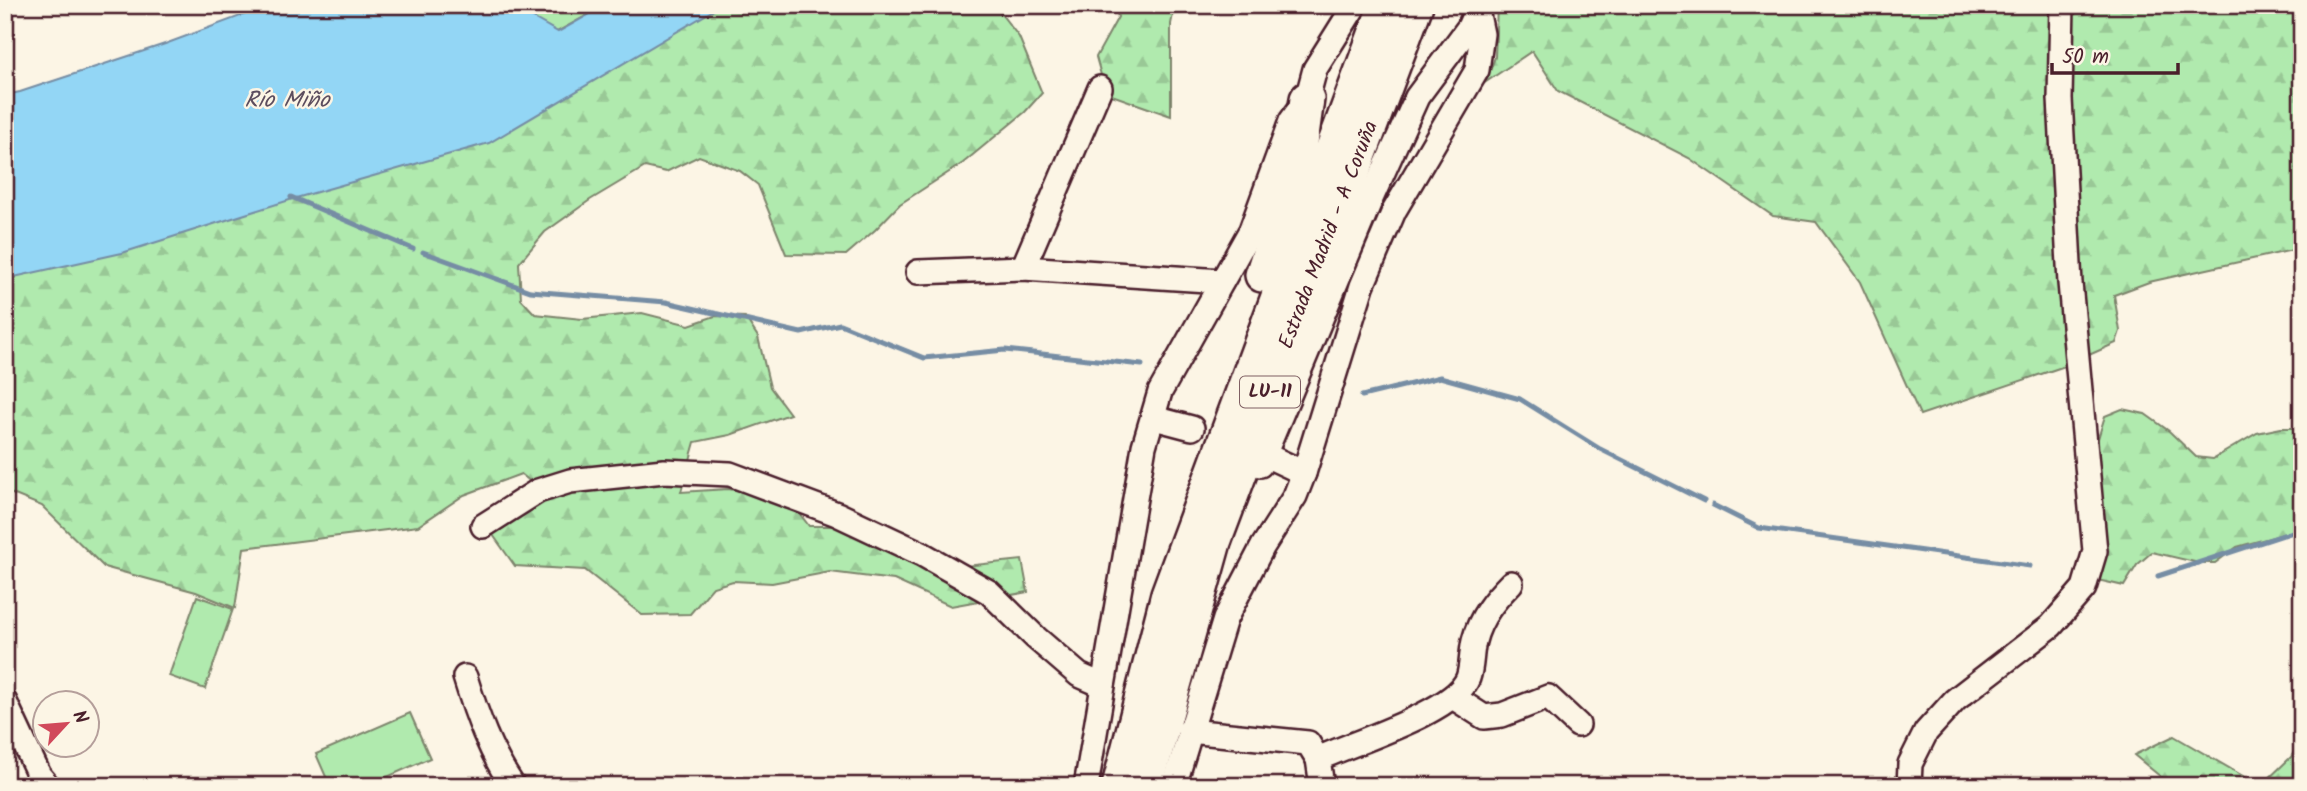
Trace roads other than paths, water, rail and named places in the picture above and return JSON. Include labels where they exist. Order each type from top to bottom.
[{"type":"highway","name":"Estrada Madrid - A Coruña","points":[[1119,786],[1168,594],[1386,5]]},
{"type":"highway","name":"Estrada Madrid - A Coruña","points":[[1148,786],[1214,542],[1416,5]]},
{"type":"highway","points":[[1109,786],[1126,700],[1162,574],[1298,164],[1307,99]]},
{"type":"street","points":[[1086,786],[1144,446],[1160,393],[1251,230],[1291,121],[1307,99],[1315,69],[1355,5]]},
{"type":"street","points":[[1909,786],[1910,764],[1926,732],[1955,700],[2051,626],[2084,588],[2095,551],[2070,283],[2060,99],[2062,5]]},
{"type":"street","points":[[1169,703],[1243,505],[1386,166],[1417,97],[1469,27],[1477,7]]},
{"type":"street","points":[[1174,786],[1225,620],[1304,473],[1362,286],[1394,211],[1476,70],[1482,34],[1477,7]]},
{"type":"street","points":[[1023,268],[1100,88]]},
{"type":"street","points":[[918,272],[1023,268],[1222,281]]},
{"type":"street","points":[[1154,418],[1192,428]]},
{"type":"street","points":[[1274,459],[1304,473]]},
{"type":"street","points":[[483,526],[538,491],[569,481],[664,471],[730,474],[837,514],[989,592],[1079,675],[1102,685]]},
{"type":"street","points":[[1318,760],[1386,732],[1460,688],[1474,638],[1491,604],[1511,583]]},
{"type":"street","points":[[465,677],[478,721],[513,786]]},
{"type":"street","points":[[1460,688],[1484,717],[1502,715],[1548,697],[1578,724]]},
{"type":"street","points":[[5,702],[39,775],[47,786]]},
{"type":"street","points":[[1189,732],[1308,743],[1318,760],[1322,786]]},
{"type":"water","name":"Río Miño","points":[[270,5],[534,5],[528,15],[558,32],[606,5],[722,5],[489,143],[296,198],[122,253],[5,279],[5,95],[165,44]]},
{"type":"waterway","points":[[291,197],[413,249]]},
{"type":"waterway","points":[[423,252],[530,291],[666,302],[801,333],[840,324],[924,358],[1005,350],[1142,365]]},
{"type":"waterway","points":[[1362,396],[1440,377],[1520,399],[1600,449],[1704,501]]},
{"type":"waterway","points":[[1713,505],[1759,528],[2030,566]]},
{"type":"waterway","points":[[2158,576],[2302,529]]}]
